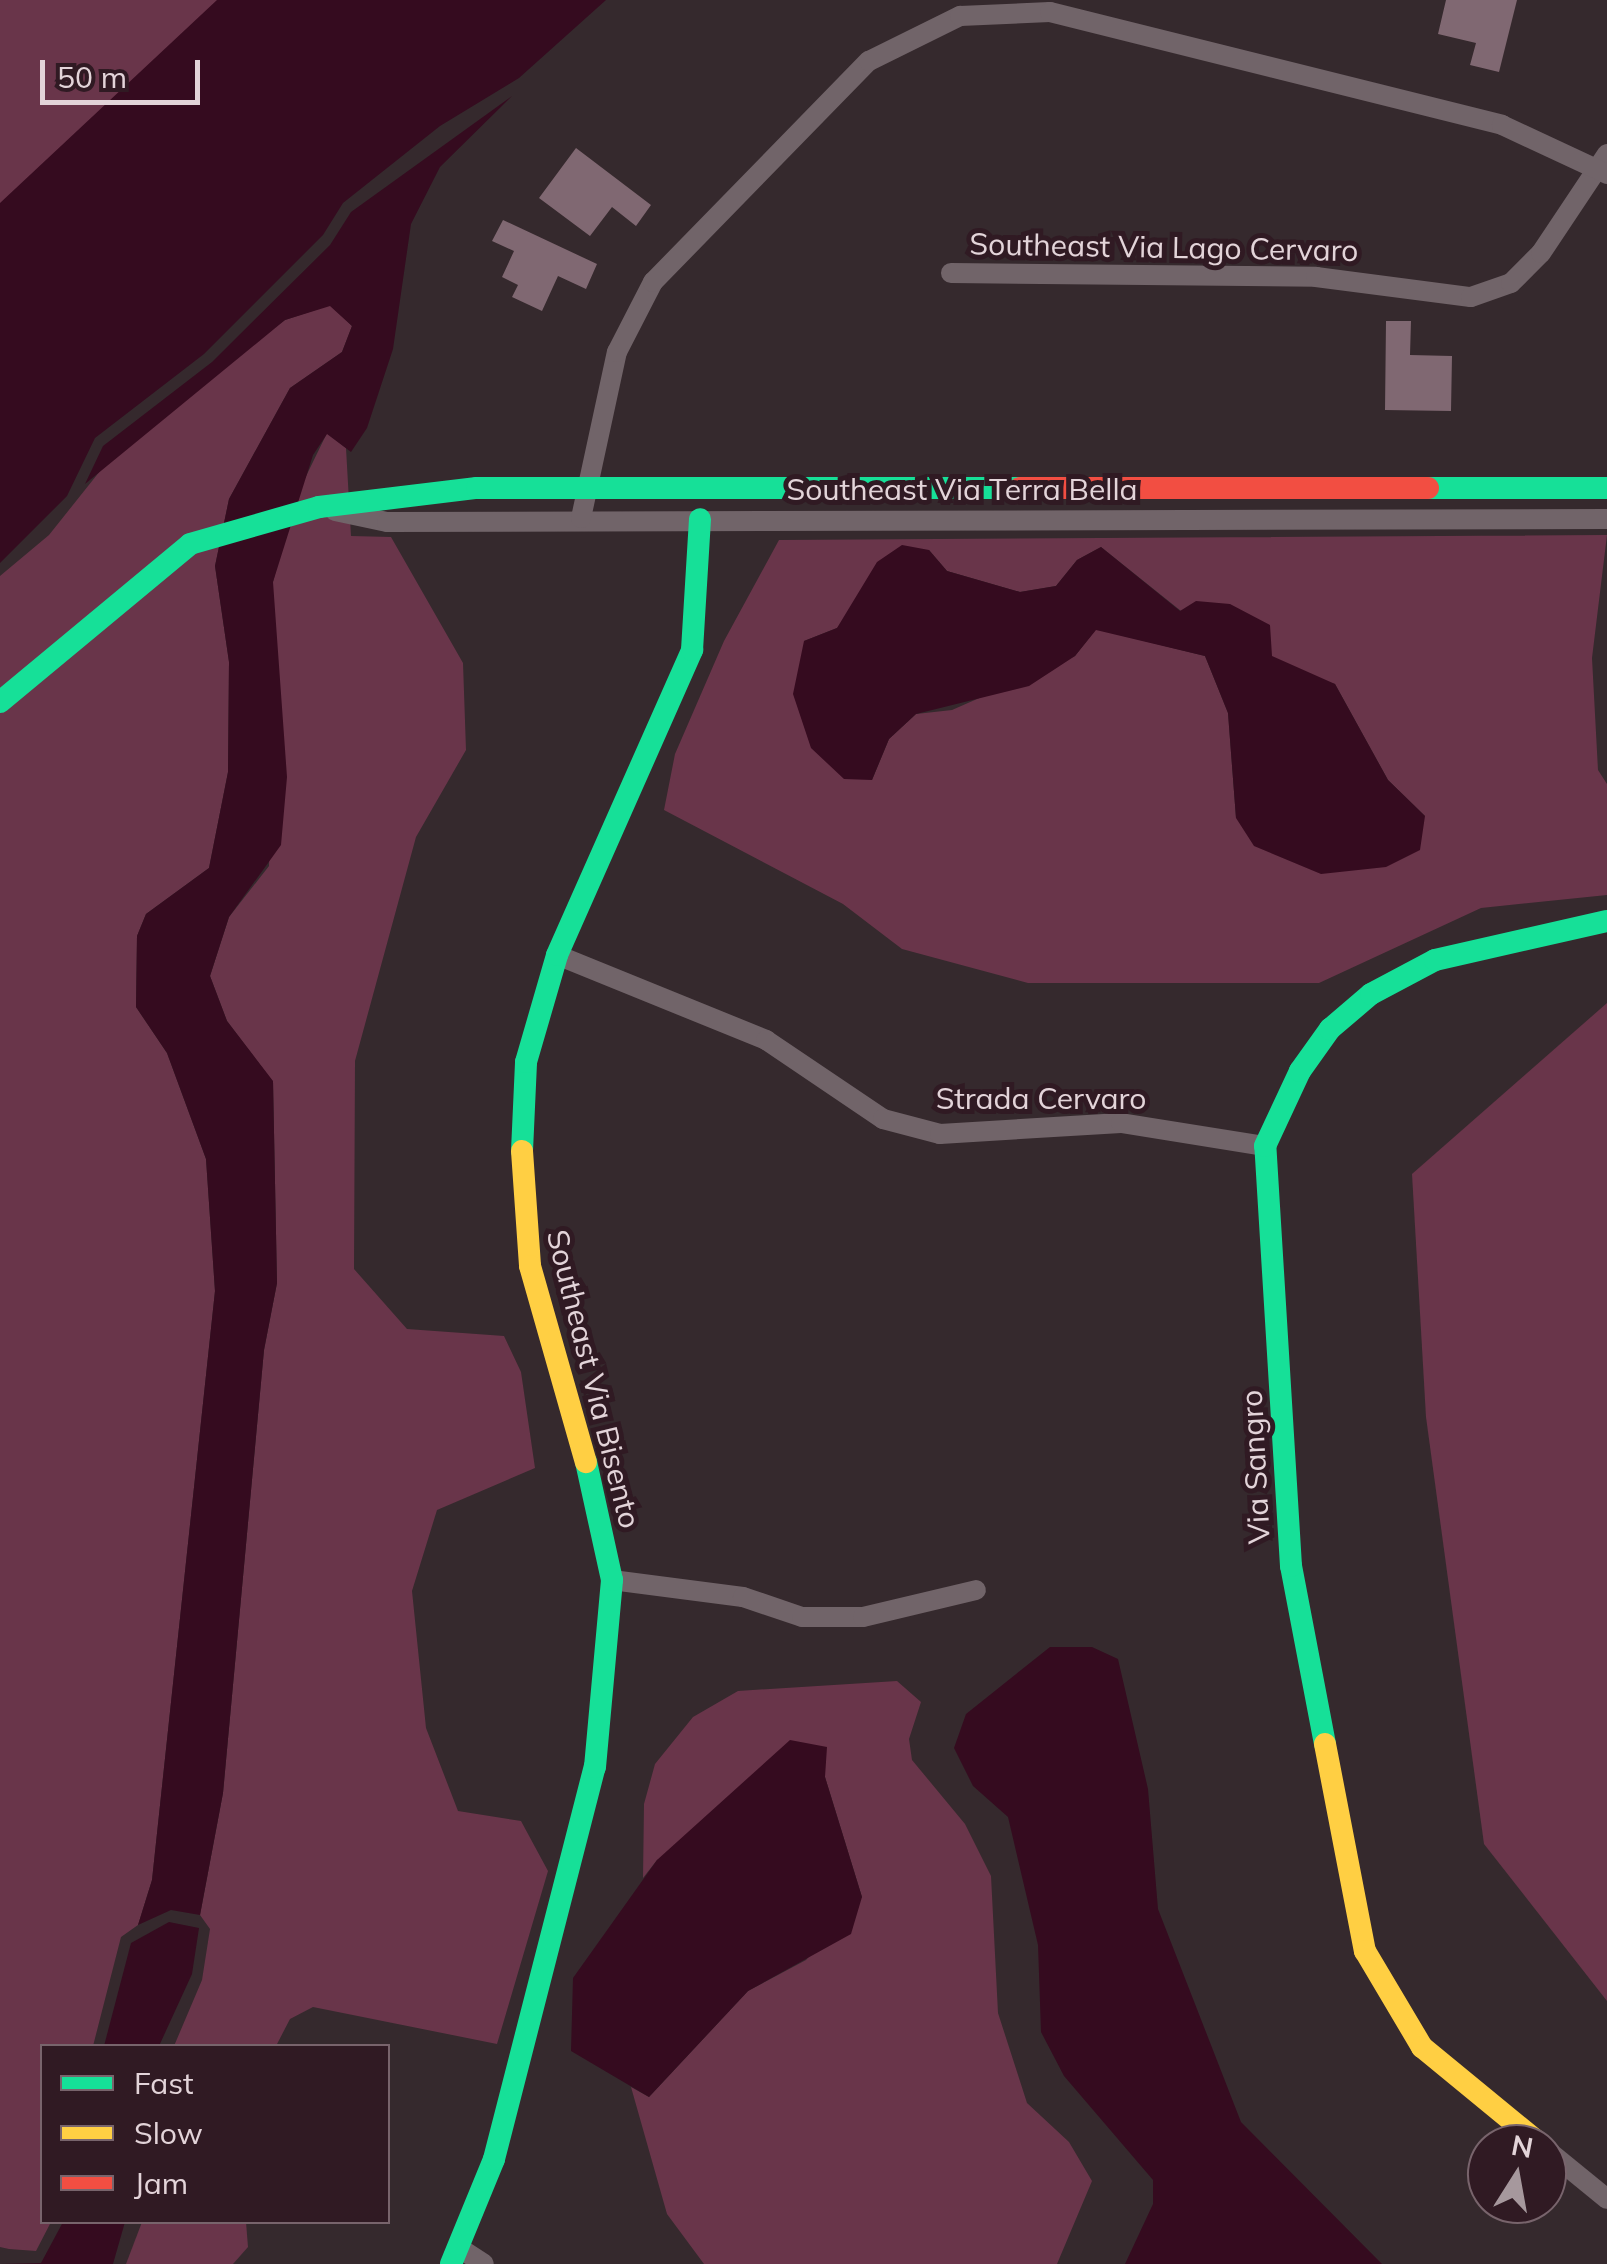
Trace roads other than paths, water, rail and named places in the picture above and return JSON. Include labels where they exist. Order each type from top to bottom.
[{"type":"street","points":[[581,518],[617,352],[653,282],[869,61],[960,16],[1050,12],[1502,125],[1604,165]]},
{"type":"street","name":"Southeast Via Lago Cervaro","points":[[951,273],[1330,277],[1472,298],[1511,284],[1542,253],[1604,165]]},
{"type":"street","name":"Southeast Via Terra Bella","points":[[0,702],[190,544],[319,507],[477,488],[1607,488]]},
{"type":"street","name":"Southeast Via Terra Bella","points":[[319,507],[387,522],[581,518],[1607,519]]},
{"type":"street","name":"Southeast Via Bisento","points":[[456,2256],[494,2160],[595,1766],[612,1580],[530,1266],[520,1194],[526,1062],[557,955],[692,650],[700,520]]},
{"type":"street","points":[[1265,1146],[1310,1057],[1370,994],[1434,960],[1607,920]]},
{"type":"street","name":"Strada Cervaro","points":[[557,955],[766,1040],[883,1119],[940,1134],[1121,1122],[1265,1146]]},
{"type":"street","name":"Via Sangro","points":[[1265,1146],[1291,1566],[1365,1951],[1422,2048],[1515,2124]]},
{"type":"street","points":[[612,1580],[744,1597],[802,1617],[863,1616],[976,1590]]},
{"type":"street","points":[[1567,2166],[1607,2199]]},
{"type":"street","points":[[456,2256],[484,2264]]}]
